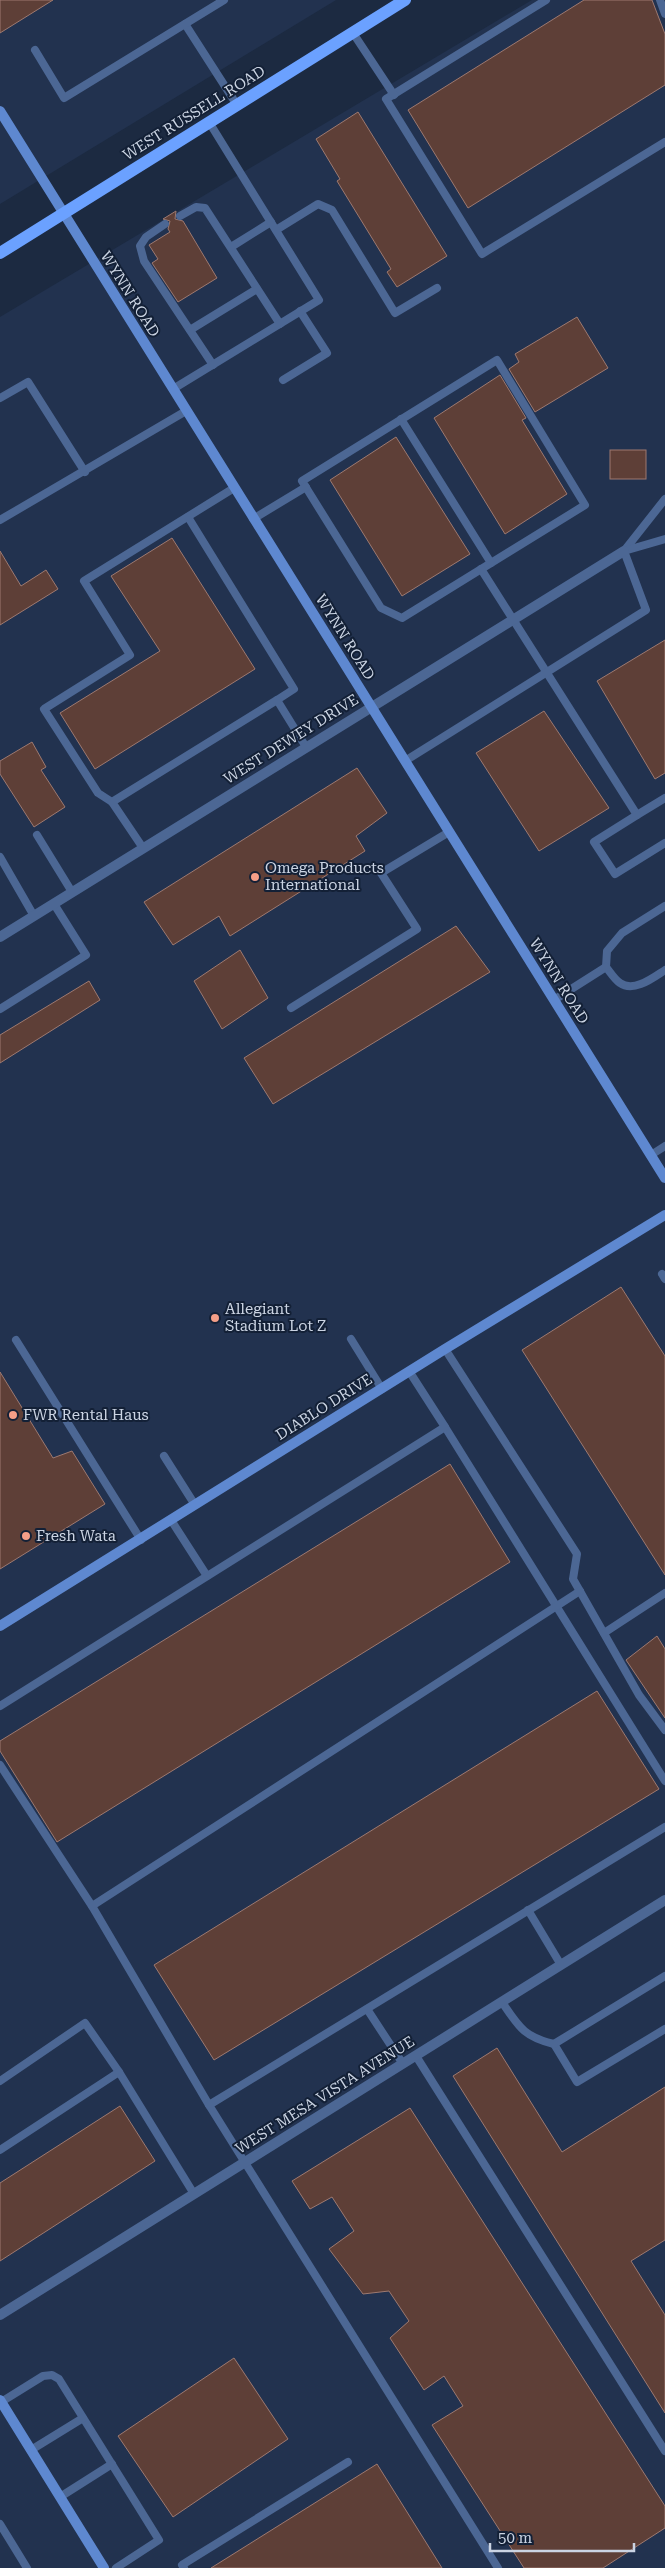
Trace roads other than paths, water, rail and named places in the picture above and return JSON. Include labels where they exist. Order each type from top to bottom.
[{"type":"main road","name":"WEST RUSSELL ROAD","points":[[0,253],[405,0]]},
{"type":"street","name":"WYNN ROAD","points":[[0,111],[665,1178]]},
{"type":"street","name":"WEST DEWEY DRIVE","points":[[0,937],[624,551]]},
{"type":"street","name":"DIABLO DRIVE","points":[[0,1626],[141,1540],[409,1371],[665,1215]]},
{"type":"street","name":"WEST MESA VISTA AVENUE","points":[[0,2315],[665,1900]]},
{"type":"street","points":[[1,2401],[104,2568]]},
{"type":"lane","points":[[35,50],[64,98],[224,0]]},
{"type":"lane","points":[[546,0],[386,99],[482,254],[665,142]]},
{"type":"lane","points":[[660,0],[665,14]]},
{"type":"lane","points":[[185,24],[238,105]]},
{"type":"lane","points":[[352,33],[394,95]]},
{"type":"lane","points":[[173,389],[319,300],[209,122]]},
{"type":"lane","points":[[276,230],[318,204],[332,210],[395,313],[437,288]]},
{"type":"lane","points":[[180,216],[196,207],[205,208],[280,324]]},
{"type":"lane","points":[[231,247],[270,222]]},
{"type":"lane","points":[[165,224],[146,237],[140,246],[144,261],[213,365]]},
{"type":"lane","points":[[190,330],[257,289]]},
{"type":"lane","points":[[283,380],[327,353],[300,311]]},
{"type":"lane","points":[[497,360],[585,505],[402,618],[381,608],[306,486],[302,481],[497,360]]},
{"type":"lane","points":[[0,398],[28,382],[85,472]]},
{"type":"lane","points":[[0,520],[85,472],[186,411]]},
{"type":"lane","points":[[401,419],[491,563]]},
{"type":"lane","points":[[253,519],[306,486]]},
{"type":"lane","points":[[143,848],[112,802],[98,793],[44,709],[130,655],[84,580],[234,488]]},
{"type":"lane","points":[[624,551],[665,499]]},
{"type":"lane","points":[[112,802],[294,690],[188,517]]},
{"type":"lane","points":[[624,551],[665,539]]},
{"type":"lane","points":[[405,761],[646,610],[624,551]]},
{"type":"lane","points":[[482,569],[636,815]]},
{"type":"lane","points":[[277,700],[306,747]]},
{"type":"lane","points":[[665,798],[594,842],[615,874],[665,843]]},
{"type":"lane","points":[[291,1008],[417,929],[381,874],[449,832]]},
{"type":"lane","points":[[37,835],[72,892]]},
{"type":"lane","points":[[0,856],[34,916]]},
{"type":"lane","points":[[0,1009],[86,955],[54,904]]},
{"type":"lane","points":[[665,906],[622,933],[607,950],[606,967],[620,984],[630,986],[645,982],[665,970]]},
{"type":"lane","points":[[554,1000],[606,967]]},
{"type":"lane","points":[[651,1155],[665,1146]]},
{"type":"lane","points":[[16,1340],[141,1540]]},
{"type":"lane","points":[[351,1340],[382,1389]]},
{"type":"lane","points":[[445,1349],[577,1554],[573,1579],[639,1695],[665,1730]]},
{"type":"lane","points":[[409,1371],[665,1781]]},
{"type":"lane","points":[[0,1706],[445,1427]]},
{"type":"lane","points":[[164,1456],[195,1505]]},
{"type":"lane","points":[[172,1520],[207,1576]]},
{"type":"lane","points":[[92,1906],[580,1591]]},
{"type":"lane","points":[[604,1633],[665,1593]]},
{"type":"lane","points":[[0,1765],[92,1906],[244,2163],[498,2568]]},
{"type":"lane","points":[[209,2104],[665,1827]]},
{"type":"lane","points":[[528,1910],[561,1965]]},
{"type":"lane","points":[[554,2044],[665,1976]]},
{"type":"lane","points":[[502,2002],[516,2023],[534,2039],[554,2044],[577,2082],[665,2029]]},
{"type":"lane","points":[[367,2009],[402,2064]]},
{"type":"lane","points":[[0,2081],[85,2023],[119,2072],[194,2194]]},
{"type":"lane","points":[[416,2056],[665,2451]]},
{"type":"lane","points":[[0,2150],[119,2072]]},
{"type":"lane","points":[[1,2401],[43,2376],[52,2375],[59,2379],[159,2540],[116,2568]]},
{"type":"lane","points":[[31,2450],[83,2418]]},
{"type":"lane","points":[[184,2568],[182,2565],[348,2462]]},
{"type":"lane","points":[[60,2497],[112,2464]]},
{"type":"lane","points":[[0,2524],[27,2568]]},
{"type":"place","name":"Omega Products International","points":[[255,877]]},
{"type":"place","name":"Allegiant Stadium Lot Z","points":[[215,1318]]},
{"type":"place","name":"FWR Rental Haus","points":[[13,1415]]},
{"type":"place","name":"Fresh Wata","points":[[26,1536]]}]
